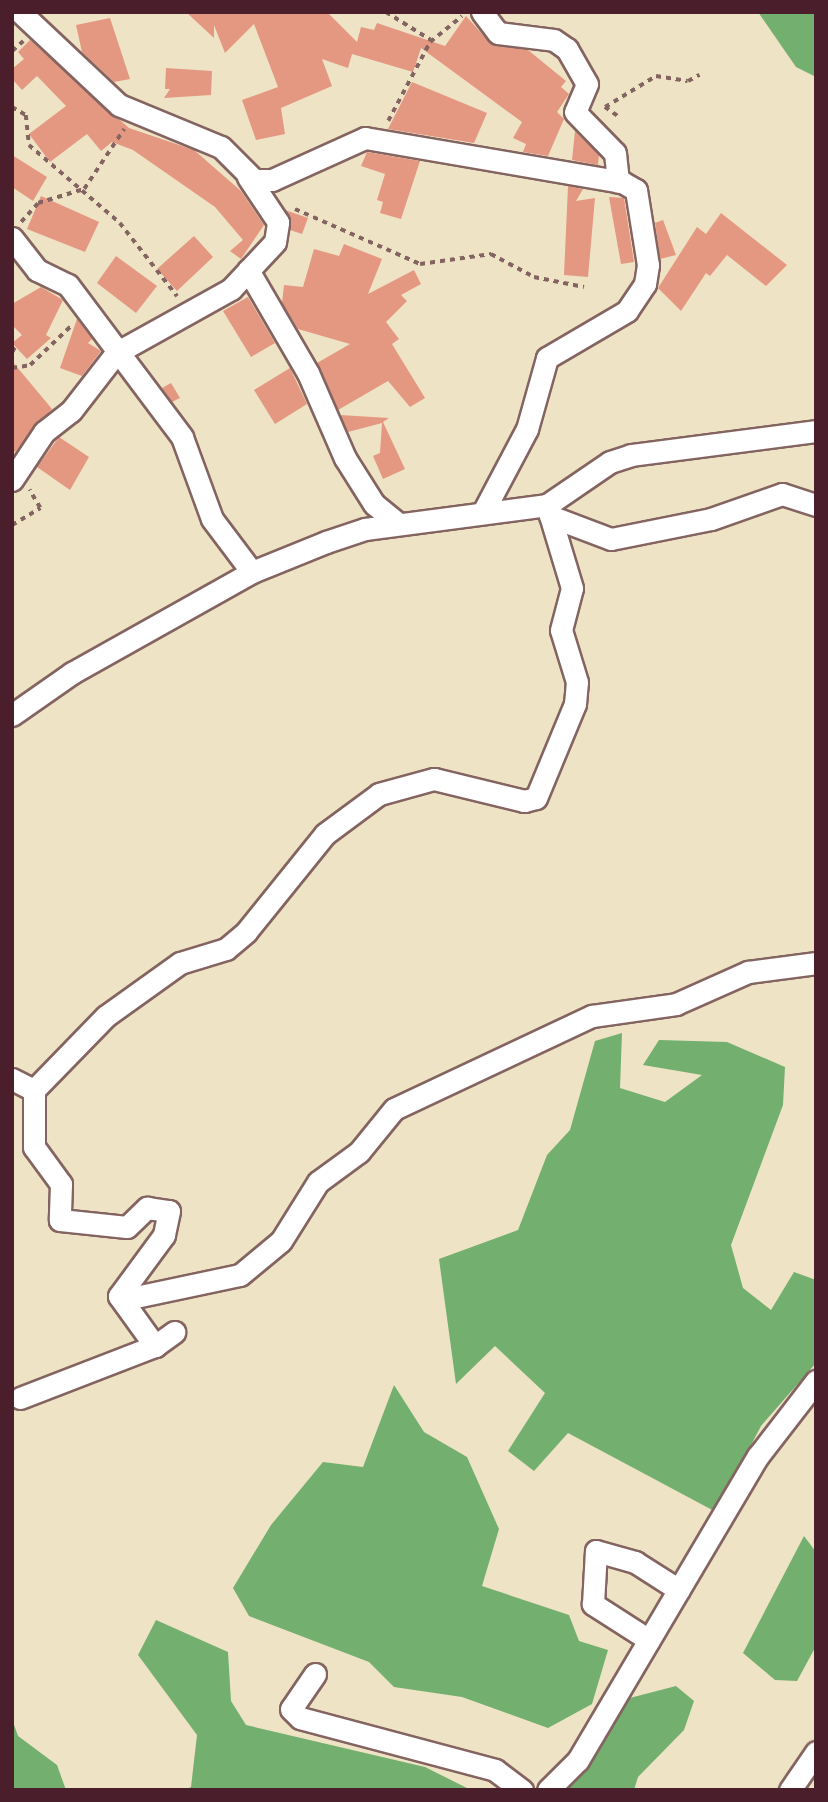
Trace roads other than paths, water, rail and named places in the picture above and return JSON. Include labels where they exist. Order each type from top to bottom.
[{"type":"street","points":[[15,476],[44,432],[71,411],[116,353],[231,289],[275,242],[278,222],[248,177],[221,147],[134,113],[20,12]]},
{"type":"street","points":[[482,12],[498,33],[554,40],[567,49],[587,84],[575,112],[615,153],[618,181]]},
{"type":"street","points":[[248,177],[272,180],[365,138],[618,181],[640,197],[645,284],[627,311],[547,358],[527,429],[484,512]]},
{"type":"street","points":[[12,237],[37,270],[68,285],[116,353],[182,437],[212,519],[252,572]]},
{"type":"street","points":[[248,270],[308,373],[345,458],[374,505],[399,524]]},
{"type":"street","points":[[548,511],[631,455],[816,431]]},
{"type":"street","points":[[12,715],[72,673],[252,572],[365,529],[484,512],[548,511],[611,538],[711,519],[782,494],[816,505]]},
{"type":"street","points":[[548,511],[572,588],[561,630],[577,682],[575,704],[536,798],[434,779],[379,794],[325,834],[246,932],[226,948],[180,962],[106,1016],[34,1090],[34,1146],[61,1184],[60,1220],[127,1227],[147,1208],[169,1211],[164,1235],[119,1296],[126,1299],[240,1275],[281,1241],[318,1182],[359,1152],[394,1109],[592,1016],[676,1004],[748,972],[816,963]]},
{"type":"street","points":[[12,1079],[34,1090]]},
{"type":"street","points":[[126,1299],[155,1346]]},
{"type":"street","points":[[20,1398],[155,1346],[174,1332]]},
{"type":"street","points":[[548,1790],[578,1760],[758,1456],[816,1381]]},
{"type":"street","points":[[649,1640],[593,1604],[596,1551],[635,1562],[679,1590]]},
{"type":"street","points":[[315,1674],[291,1709],[300,1718],[495,1770],[522,1790]]},
{"type":"street","points":[[790,1790],[816,1752]]}]
